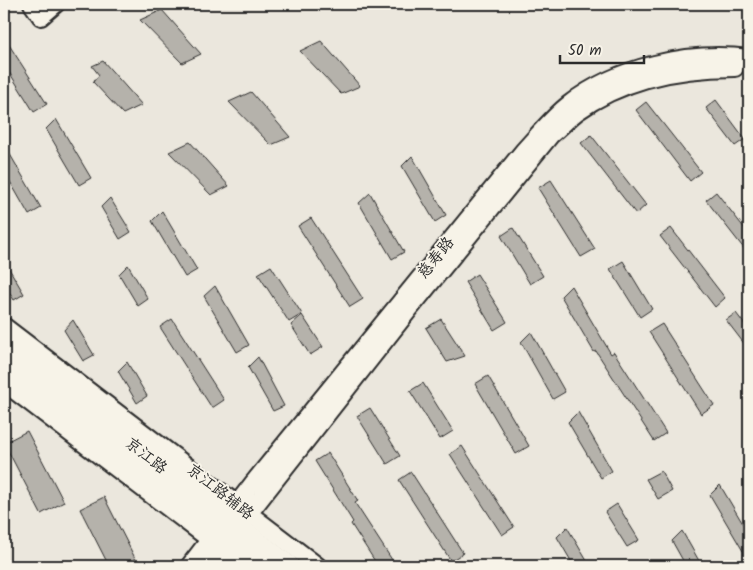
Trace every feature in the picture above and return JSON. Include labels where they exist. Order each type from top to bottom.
[{"type":"main road","name":"京江路","points":[[4,345],[228,528],[265,566]]},
{"type":"main road","name":"京江路","points":[[4,368],[228,528],[289,566]]},
{"type":"street","points":[[32,4],[41,17],[56,4]]},
{"type":"street","name":"慈寿路","points":[[208,566],[228,528],[523,151],[568,105],[601,83],[626,73],[652,66],[680,59],[707,57],[749,58]]},
{"type":"street","name":"慈寿路","points":[[189,566],[228,528],[551,135],[578,112],[607,94],[633,84],[661,75],[686,70],[715,68],[749,69]]},
{"type":"street","name":"京江路辅路","points":[[4,326],[228,528],[239,566]]},
{"type":"street","name":"京江路辅路","points":[[4,383],[228,528],[318,566]]},
{"type":"building","points":[[162,10],[201,54],[182,63],[140,20]]},
{"type":"building","points":[[4,37],[47,104],[34,112],[4,64]]},
{"type":"building","points":[[321,41],[360,86],[341,94],[300,51]]},
{"type":"building","points":[[103,61],[142,105],[123,114],[93,82],[99,75],[92,66]]},
{"type":"building","points":[[251,92],[290,137],[271,145],[229,102]]},
{"type":"building","points":[[716,100],[745,139],[735,146],[706,108]]},
{"type":"building","points":[[646,102],[701,172],[690,181],[636,110]]},
{"type":"building","points":[[56,119],[91,178],[79,185],[46,129]]},
{"type":"building","points":[[591,135],[646,205],[636,214],[581,143]]},
{"type":"building","points":[[190,142],[229,186],[211,195],[169,152]]},
{"type":"building","points":[[4,144],[41,208],[29,215],[4,171]]},
{"type":"building","points":[[412,156],[446,215],[435,222],[402,166]]},
{"type":"building","points":[[551,180],[595,249],[581,257],[538,188]]},
{"type":"building","points":[[716,192],[749,234],[749,255],[706,200]]},
{"type":"building","points":[[370,193],[404,252],[392,259],[359,203]]},
{"type":"building","points":[[110,198],[131,232],[120,239],[101,207]]},
{"type":"building","points":[[162,211],[197,270],[185,277],[152,221]]},
{"type":"building","points":[[311,218],[363,299],[350,307],[298,226]]},
{"type":"building","points":[[513,228],[543,276],[530,284],[501,236]]},
{"type":"building","points":[[671,228],[725,298],[715,307],[660,236]]},
{"type":"building","points":[[4,260],[24,294],[14,300],[4,284]]},
{"type":"building","points":[[623,261],[652,309],[640,317],[610,269]]},
{"type":"building","points":[[128,265],[148,299],[138,306],[119,274]]},
{"type":"building","points":[[271,266],[302,314],[289,322],[258,274]]},
{"type":"building","points":[[477,274],[507,322],[494,330],[465,282]]},
{"type":"building","points":[[215,286],[249,345],[237,352],[204,296]]},
{"type":"building","points":[[571,286],[611,354],[614,352],[666,433],[654,441],[596,351],[594,352],[561,296]]},
{"type":"building","points":[[736,313],[749,330],[749,350],[726,320]]},
{"type":"building","points":[[302,315],[323,347],[310,355],[291,325]]},
{"type":"building","points":[[172,319],[224,400],[212,408],[160,327]]},
{"type":"building","points":[[441,319],[465,356],[447,362],[426,328]]},
{"type":"building","points":[[73,320],[94,355],[83,361],[64,330]]},
{"type":"building","points":[[662,324],[714,405],[701,414],[649,332]]},
{"type":"building","points":[[531,332],[565,392],[553,399],[521,342]]},
{"type":"building","points":[[258,357],[284,406],[273,411],[248,367]]},
{"type":"building","points":[[127,362],[147,396],[137,403],[118,371]]},
{"type":"building","points":[[488,376],[529,446],[516,454],[475,384]]},
{"type":"building","points":[[423,383],[453,431],[440,439],[410,391]]},
{"type":"building","points":[[370,408],[400,456],[387,464],[357,416]]},
{"type":"building","points":[[578,412],[612,471],[601,478],[568,422]]},
{"type":"building","points":[[27,431],[64,502],[41,514],[4,443]]},
{"type":"building","points":[[462,446],[514,527],[502,535],[450,454]]},
{"type":"building","points":[[328,453],[358,501],[355,503],[396,566],[378,566],[351,524],[353,522],[315,461]]},
{"type":"building","points":[[661,471],[672,491],[658,499],[646,479]]},
{"type":"building","points":[[411,472],[463,553],[451,561],[399,480]]},
{"type":"building","points":[[720,485],[749,534],[749,548],[743,551],[710,495]]},
{"type":"building","points":[[104,497],[139,566],[109,566],[80,509]]},
{"type":"building","points":[[617,504],[639,540],[627,547],[605,512]]},
{"type":"building","points":[[567,527],[590,566],[574,566],[557,537]]},
{"type":"building","points":[[682,531],[702,566],[686,566],[672,541]]}]
